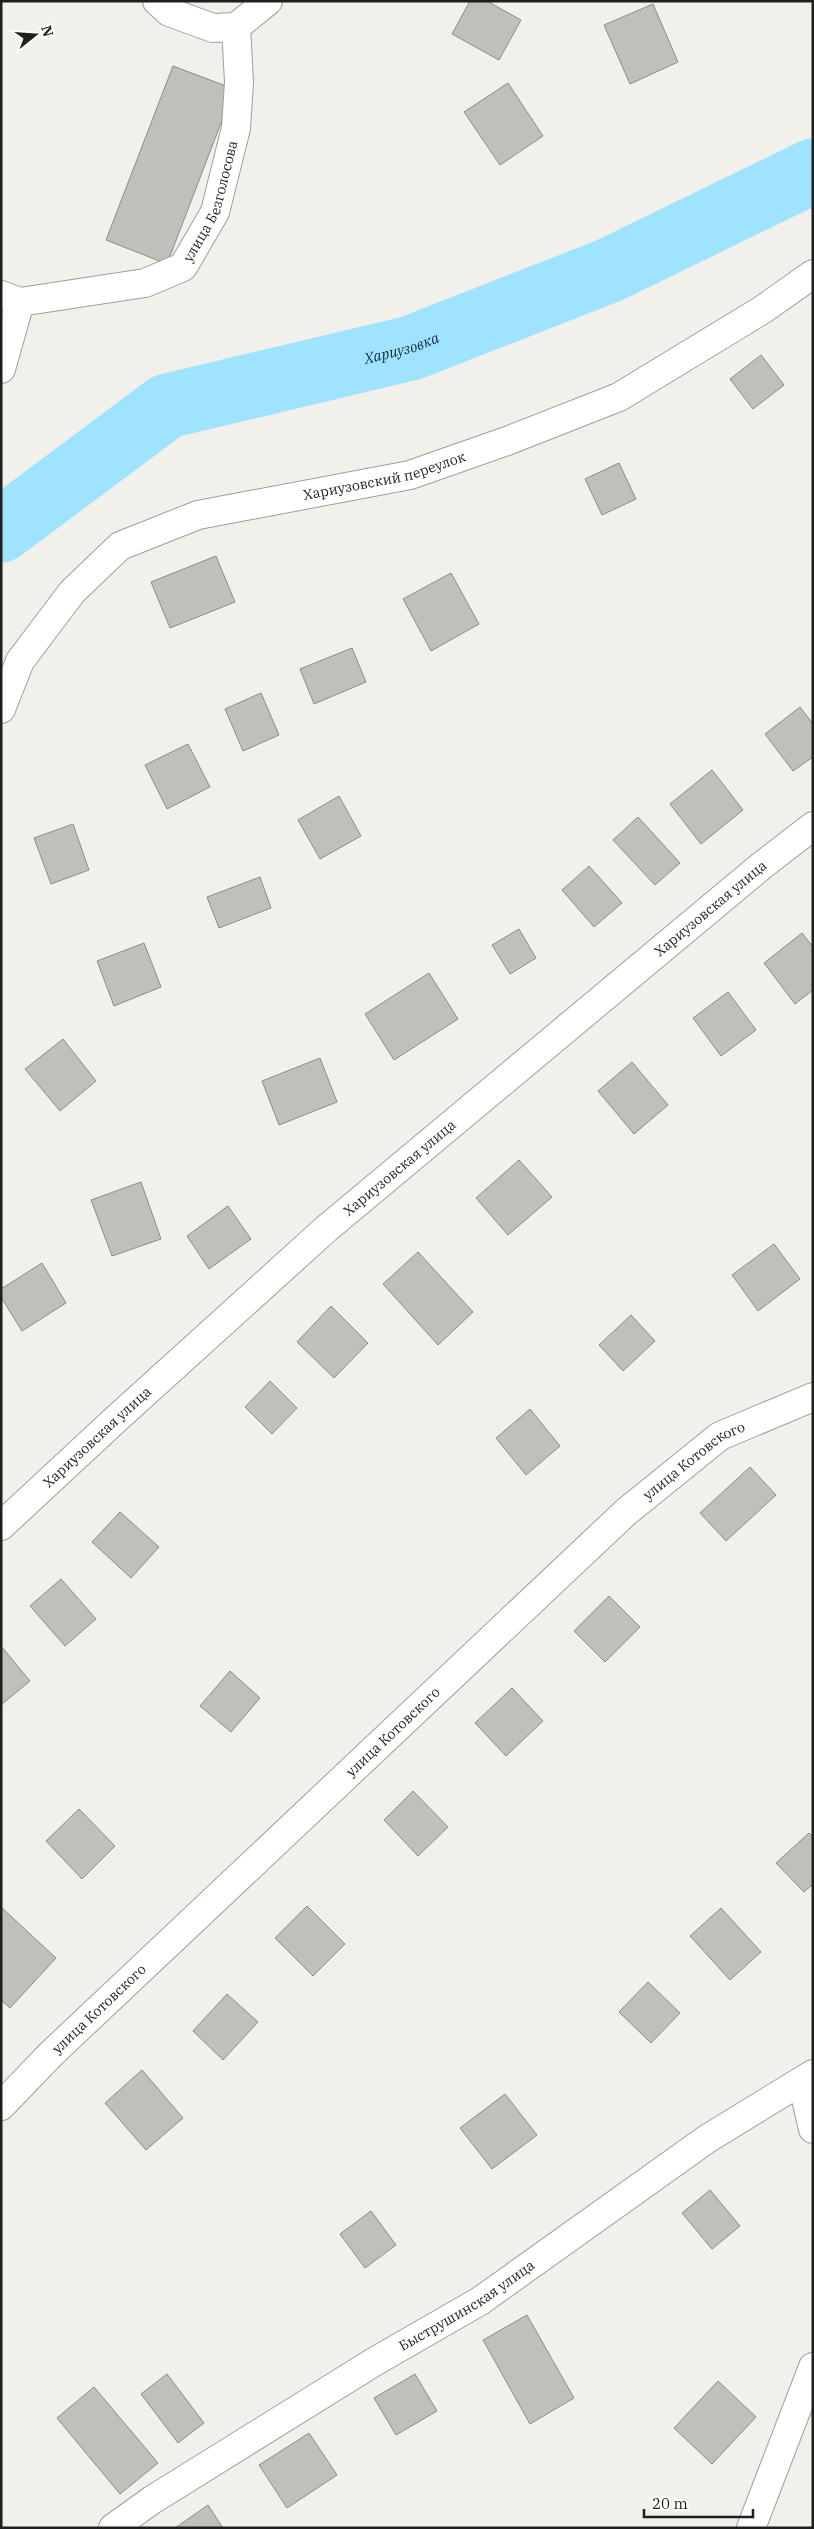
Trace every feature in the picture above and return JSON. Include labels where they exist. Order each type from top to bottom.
[{"type":"street","points":[[157,1],[169,12],[213,28],[236,27],[268,1]]},
{"type":"street","name":"улица Безголосова","points":[[1,369],[11,298],[145,283],[183,267],[215,212],[236,128],[239,82],[236,27]]},
{"type":"street","name":"Хариузовский переулок","points":[[1,709],[20,662],[72,592],[120,546],[198,515],[410,475],[516,438],[619,397],[762,310],[813,274]]},
{"type":"street","name":"Хариузовская улица","points":[[1,1526],[326,1229],[760,867],[813,826]]},
{"type":"street","name":"улица Котовского","points":[[1,2106],[51,2054],[626,1512],[720,1436],[813,1397]]},
{"type":"street","points":[[808,2078],[813,2129]]},
{"type":"street","name":"Быструшинская улица","points":[[113,2528],[152,2500],[374,2362],[480,2301],[707,2139],[808,2078]]},
{"type":"street","points":[[751,2528],[813,2367]]},
{"type":"building","points":[[470,1],[487,1],[521,20],[499,60],[452,34]]},
{"type":"building","points":[[653,4],[678,62],[630,84],[604,25]]},
{"type":"building","points":[[173,66],[234,89],[167,264],[106,240]]},
{"type":"building","points":[[508,83],[543,136],[500,165],[464,112]]},
{"type":"building","points":[[761,355],[784,385],[753,409],[730,379]]},
{"type":"building","points":[[619,463],[636,499],[602,515],[585,479]]},
{"type":"building","points":[[216,556],[235,602],[170,628],[151,582]]},
{"type":"building","points":[[451,573],[479,624],[431,651],[403,599]]},
{"type":"building","points":[[352,648],[366,682],[314,704],[300,669]]},
{"type":"building","points":[[261,693],[279,735],[243,751],[225,709]]},
{"type":"building","points":[[800,707],[813,724],[813,757],[793,771],[765,734]]},
{"type":"building","points":[[188,744],[210,787],[167,809],[145,765]]},
{"type":"building","points":[[712,770],[743,810],[701,844],[670,804]]},
{"type":"building","points":[[339,796],[361,836],[320,859],[298,820]]},
{"type":"building","points":[[638,817],[680,863],[655,885],[613,840]]},
{"type":"building","points":[[73,824],[89,870],[51,884],[34,838]]},
{"type":"building","points":[[589,866],[622,903],[594,927],[562,890]]},
{"type":"building","points":[[260,877],[271,908],[219,928],[207,897]]},
{"type":"building","points":[[519,929],[536,958],[510,974],[492,945]]},
{"type":"building","points":[[802,933],[813,947],[813,990],[795,1004],[764,963]]},
{"type":"building","points":[[144,943],[161,987],[114,1006],[97,961]]},
{"type":"building","points":[[429,973],[458,1019],[394,1060],[365,1014]]},
{"type":"building","points":[[728,992],[756,1030],[721,1056],[693,1018]]},
{"type":"building","points":[[63,1039],[96,1081],[60,1111],[25,1069]]},
{"type":"building","points":[[320,1058],[337,1102],[279,1125],[262,1081]]},
{"type":"building","points":[[632,1062],[668,1105],[634,1134],[598,1091]]},
{"type":"building","points":[[519,1160],[552,1197],[508,1235],[476,1198]]},
{"type":"building","points":[[141,1182],[161,1239],[112,1256],[91,1200]]},
{"type":"building","points":[[228,1206],[251,1239],[209,1269],[187,1236]]},
{"type":"building","points":[[774,1244],[800,1279],[758,1311],[732,1275]]},
{"type":"building","points":[[418,1252],[473,1312],[438,1345],[383,1284]]},
{"type":"building","points":[[42,1263],[66,1303],[22,1331],[1,1297],[1,1289]]},
{"type":"building","points":[[331,1306],[368,1343],[334,1378],[297,1342]]},
{"type":"building","points":[[631,1315],[655,1341],[623,1371],[599,1345]]},
{"type":"building","points":[[270,1381],[297,1408],[272,1434],[245,1407]]},
{"type":"building","points":[[530,1409],[560,1446],[526,1475],[496,1438]]},
{"type":"building","points":[[750,1467],[776,1495],[726,1541],[700,1513]]},
{"type":"building","points":[[120,1512],[159,1547],[131,1578],[92,1542]]},
{"type":"building","points":[[61,1579],[96,1619],[65,1646],[30,1606]]},
{"type":"building","points":[[609,1596],[640,1627],[605,1662],[574,1631]]},
{"type":"building","points":[[1,1646],[30,1681],[1,1705]]},
{"type":"building","points":[[230,1671],[260,1698],[231,1732],[200,1706]]},
{"type":"building","points":[[512,1688],[543,1721],[506,1756],[475,1723]]},
{"type":"building","points":[[413,1791],[448,1827],[418,1856],[384,1820]]},
{"type":"building","points":[[79,1809],[115,1846],[82,1879],[46,1841]]},
{"type":"building","points":[[809,1833],[813,1837],[813,1884],[804,1892],[776,1863]]},
{"type":"building","points":[[307,1906],[345,1944],[313,1976],[275,1938]]},
{"type":"building","points":[[1,1907],[56,1958],[10,2008],[1,2000]]},
{"type":"building","points":[[721,1908],[761,1952],[730,1980],[690,1936]]},
{"type":"building","points":[[648,1982],[680,2013],[651,2043],[619,2012]]},
{"type":"building","points":[[227,1994],[258,2022],[223,2060],[193,2031]]},
{"type":"building","points":[[142,2070],[183,2118],[146,2150],[105,2103]]},
{"type":"building","points":[[505,2094],[537,2135],[492,2169],[460,2128]]},
{"type":"building","points":[[710,2190],[740,2226],[712,2249],[682,2213]]},
{"type":"building","points":[[371,2211],[396,2245],[365,2268],[340,2234]]},
{"type":"building","points":[[527,2315],[574,2398],[530,2424],[483,2340]]},
{"type":"building","points":[[167,2374],[204,2423],[178,2443],[141,2394]]},
{"type":"building","points":[[415,2374],[437,2411],[396,2435],[374,2398]]},
{"type":"building","points":[[718,2381],[756,2417],[712,2464],[674,2428]]},
{"type":"building","points":[[94,2387],[158,2463],[120,2494],[57,2418]]},
{"type":"building","points":[[309,2433],[337,2475],[287,2508],[259,2465]]},
{"type":"building","points":[[208,2505],[223,2528],[175,2528]]},
{"type":"waterway","name":"Хариузовка","points":[[1,530],[167,406],[411,348],[610,270],[813,171]]}]
